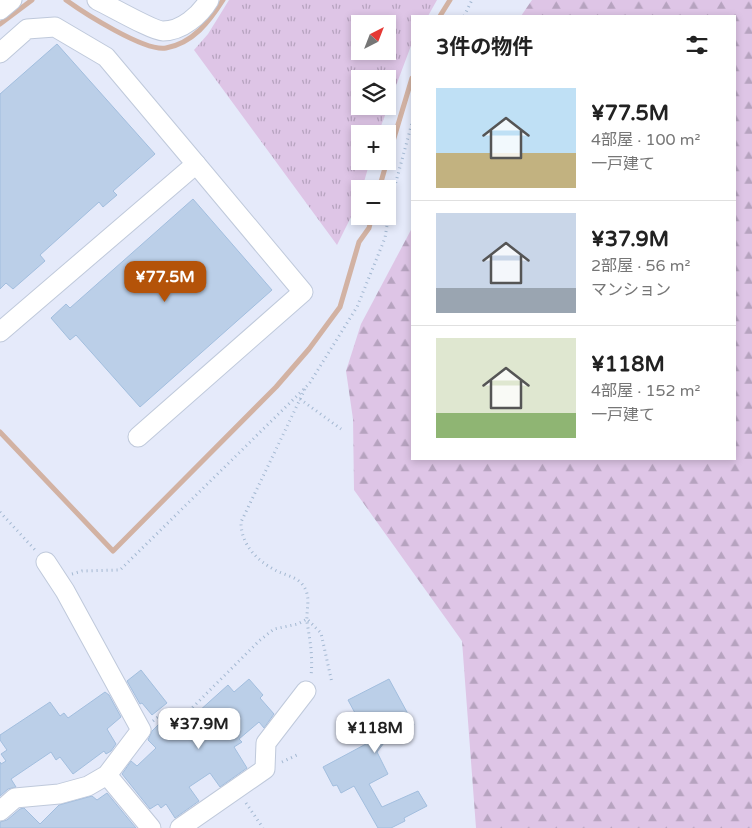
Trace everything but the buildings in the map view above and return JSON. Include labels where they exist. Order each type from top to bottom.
[{"type":"street","points":[[0,10],[12,0]]},
{"type":"street","points":[[97,0],[162,31],[181,28],[204,9],[209,0]]},
{"type":"street","points":[[0,53],[27,29],[55,27],[106,57],[303,292],[138,437]]},
{"type":"street","points":[[0,332],[196,164]]},
{"type":"street","points":[[0,811],[15,798],[59,794],[88,786],[107,775],[141,730],[65,591],[46,562]]},
{"type":"street","points":[[180,828],[265,769],[266,743],[306,690]]},
{"type":"street","points":[[107,775],[151,828]]},
{"type":"path","points":[[464,15],[472,0]]},
{"type":"path","points":[[306,690],[311,681],[313,654],[307,619],[309,600],[302,584],[259,559],[248,548],[241,531],[242,522],[306,386],[358,307],[385,238],[391,200],[411,127]]},
{"type":"path","points":[[0,512],[46,562],[64,576],[82,571],[120,570],[306,386]]},
{"type":"path","points":[[300,399],[341,429]]},
{"type":"path","points":[[307,619],[321,632],[332,683]]},
{"type":"path","points":[[141,730],[166,710],[189,711],[259,640],[274,629],[298,624],[307,619]]},
{"type":"path","points":[[236,788],[263,828]]},
{"type":"green space","points":[[229,0],[437,0],[429,15],[411,15],[411,46],[396,86],[396,70],[351,70],[351,115],[385,115],[381,125],[351,125],[351,170],[367,170],[365,180],[351,180],[351,217],[337,245],[194,50],[208,34]]},
{"type":"green space","points":[[532,0],[752,0],[752,828],[476,828],[462,641],[354,490],[353,419],[346,371],[361,324],[411,230],[411,460],[736,460],[736,15],[522,15]]},
{"type":"waterway","points":[[0,24],[32,0]]},
{"type":"waterway","points":[[66,0],[100,22],[130,38],[156,48],[176,45],[192,36],[206,24],[223,0]]},
{"type":"waterway","points":[[441,15],[450,0]]},
{"type":"waterway","points":[[396,131],[411,81]]},
{"type":"waterway","points":[[382,180],[384,170]]},
{"type":"waterway","points":[[0,432],[113,551],[276,387],[309,349],[340,307],[359,242],[370,225]]}]
